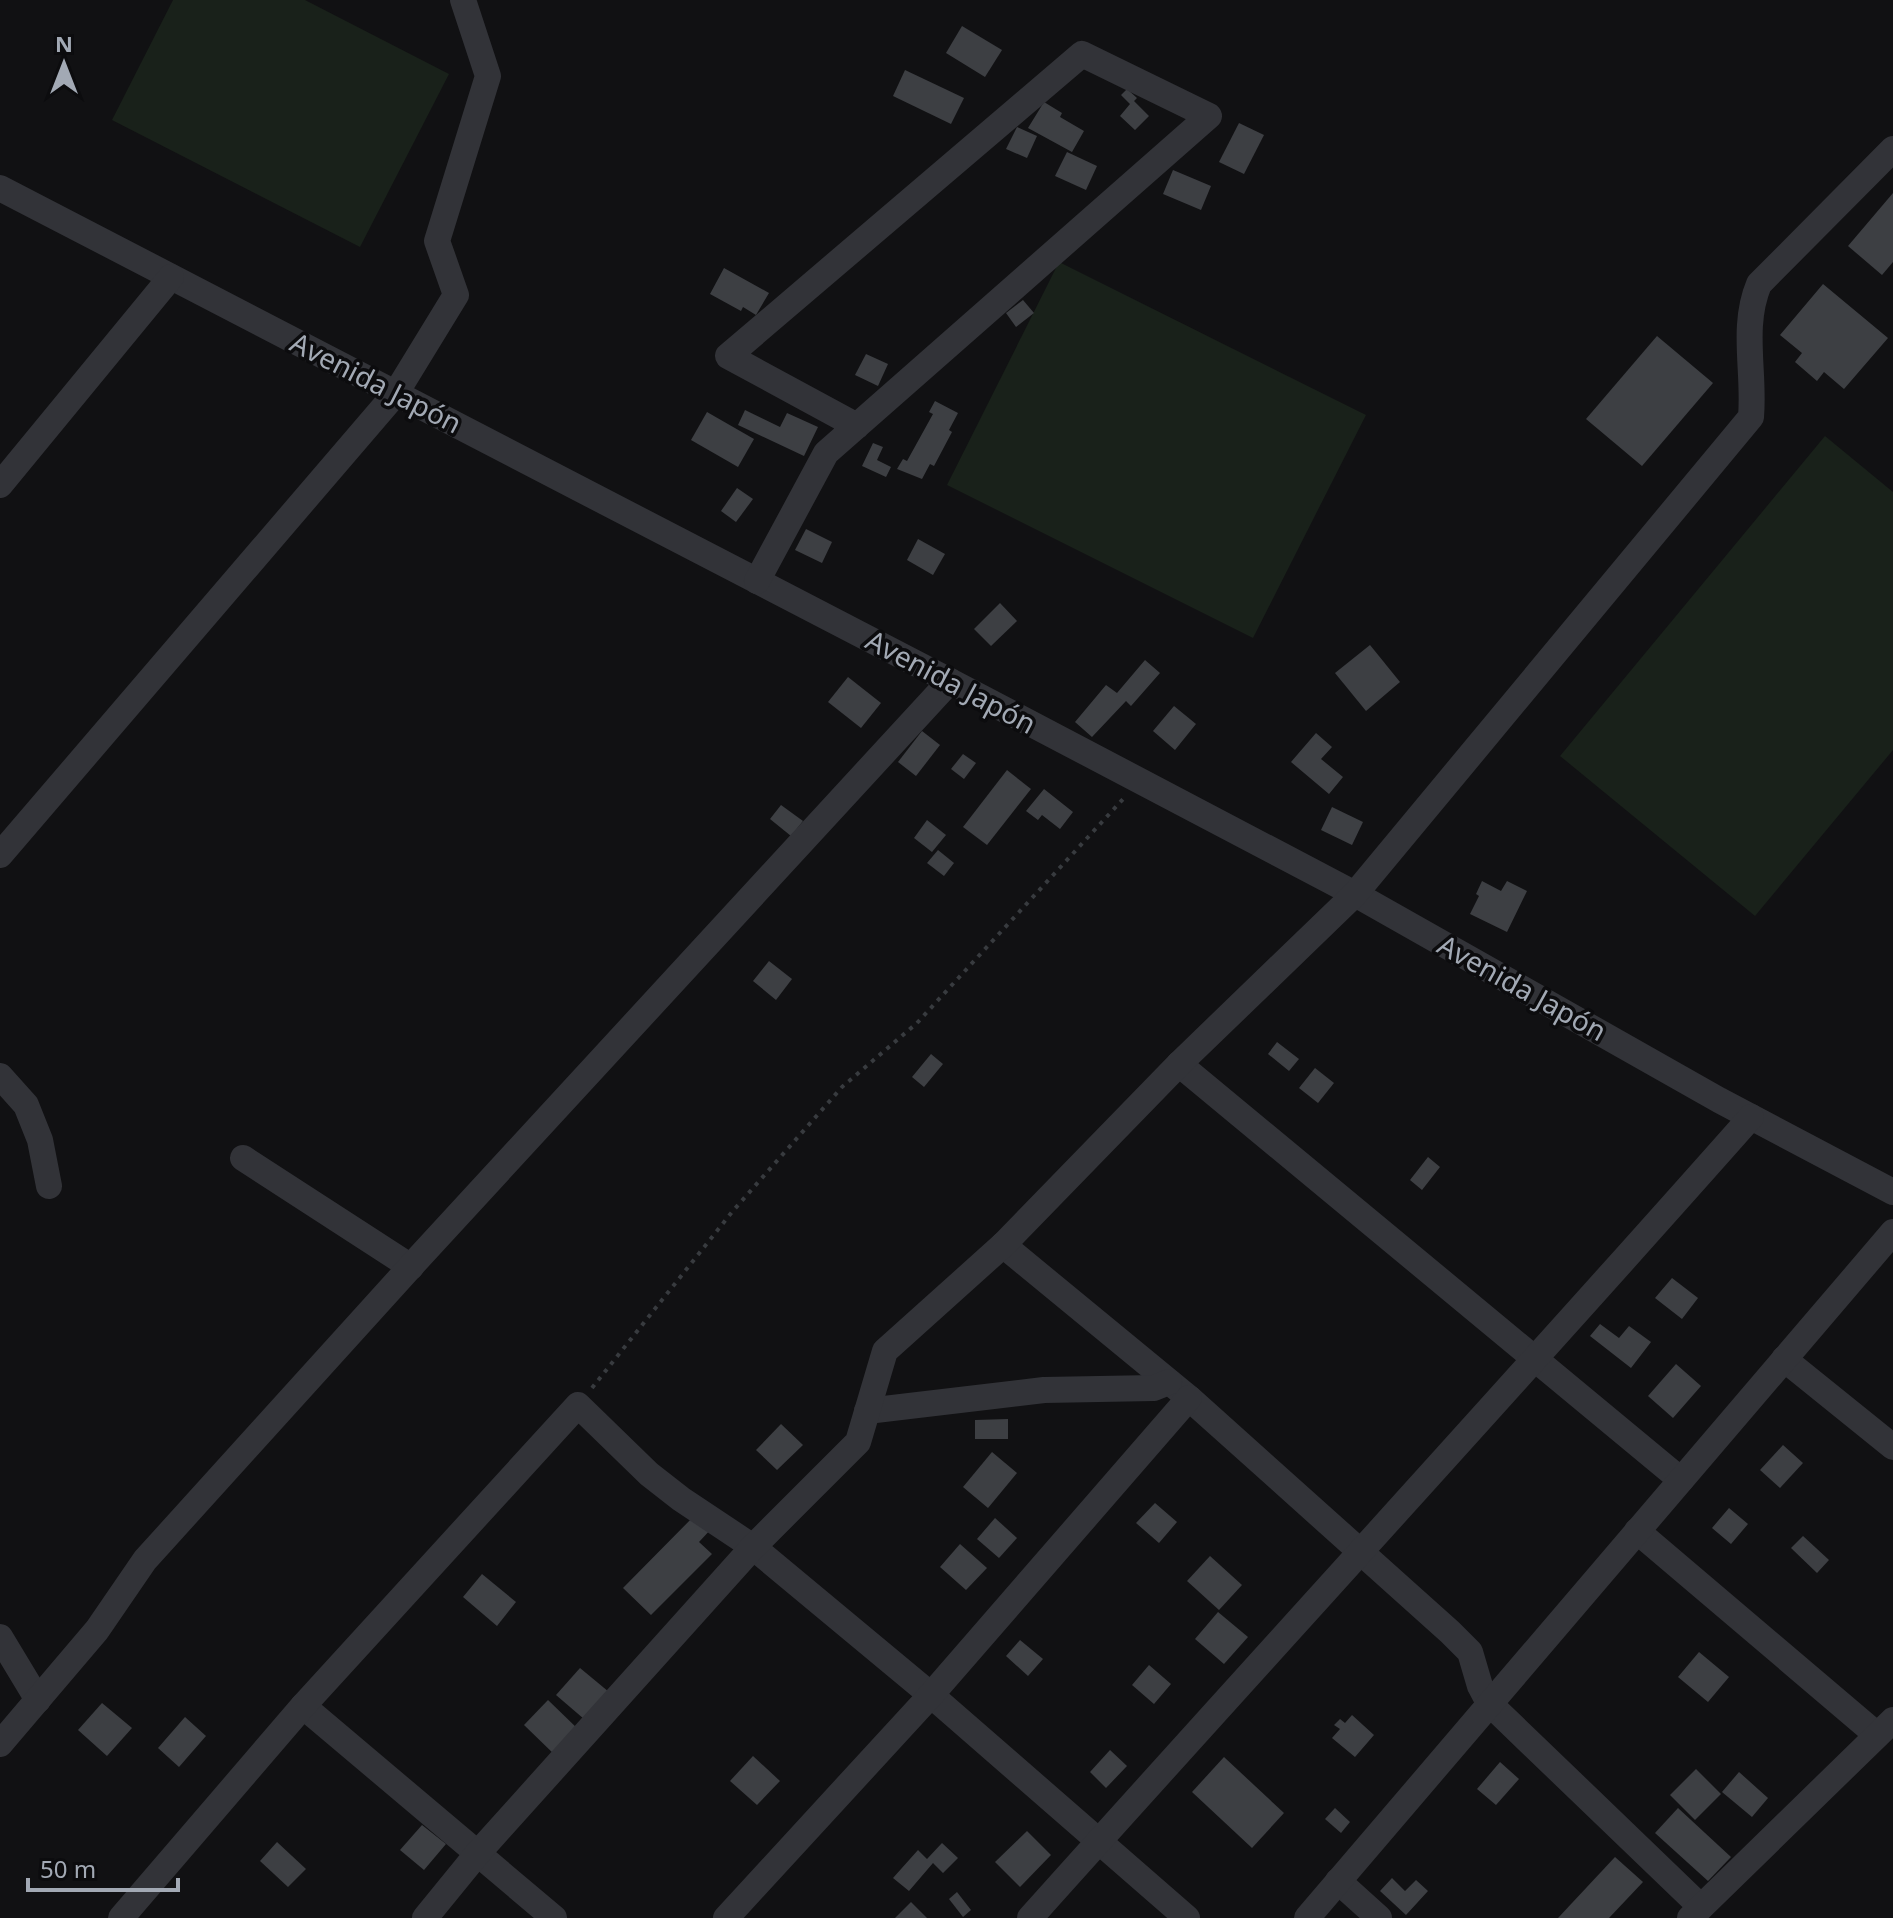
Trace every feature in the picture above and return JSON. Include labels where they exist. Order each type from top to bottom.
[{"type":"street","points":[[0,855],[396,393],[456,295],[437,241],[488,76],[463,0]]},
{"type":"street","points":[[757,581],[826,453],[857,426],[1209,116],[1082,54],[728,356],[857,426]]},
{"type":"street","points":[[425,1918],[478,1853],[753,1547],[858,1442],[885,1351],[1003,1245],[1179,1064],[1355,894],[1751,417],[1753,397],[1748,326],[1759,284],[1893,149]]},
{"type":"street","name":"Avenida Japón","points":[[0,188],[1355,894],[1751,1117],[1893,1192]]},
{"type":"street","points":[[0,485],[171,277]]},
{"type":"street","points":[[0,1744],[97,1630],[145,1560],[950,681]]},
{"type":"street","points":[[1179,1064],[1681,1480]]},
{"type":"street","points":[[0,1076],[26,1105],[40,1140],[49,1186]]},
{"type":"street","points":[[1030,1918],[1360,1550],[1536,1361],[1751,1117]]},
{"type":"street","points":[[243,1158],[411,1267]]},
{"type":"street","points":[[1307,1918],[1893,1232]]},
{"type":"street","points":[[1003,1245],[1179,1390],[1470,1652],[1480,1686],[1489,1703],[1695,1913],[1885,1728],[1637,1531]]},
{"type":"street","points":[[1784,1359],[1893,1447]]},
{"type":"street","points":[[867,1411],[1044,1390],[1179,1390]]},
{"type":"street","points":[[726,1918],[931,1695],[1179,1390]]},
{"type":"street","points":[[121,1918],[303,1706],[578,1405],[649,1474],[753,1547],[931,1695],[1187,1918]]},
{"type":"street","points":[[0,1637],[38,1700]]},
{"type":"street","points":[[303,1706],[554,1918]]},
{"type":"street","points":[[1338,1881],[1379,1918]]},
{"type":"path","points":[[578,1405],[732,1212],[842,1087],[917,1023],[1140,781]]},
{"type":"shaded area","points":[[173,0],[305,0],[449,74],[360,247],[112,120]]},
{"type":"shaded area","points":[[1059,262],[1366,415],[1253,638],[947,485]]},
{"type":"shaded area","points":[[1825,436],[1893,492],[1893,750],[1755,916],[1560,756]]},
{"type":"building","points":[[962,26],[1002,50],[985,77],[946,53]]},
{"type":"building","points":[[905,70],[964,98],[951,124],[893,96]]},
{"type":"building","points":[[1127,89],[1149,116],[1135,130],[1120,116],[1130,104],[1121,95]]},
{"type":"building","points":[[1044,102],[1062,113],[1060,117],[1084,131],[1072,152],[1028,128]]},
{"type":"building","points":[[1239,123],[1264,135],[1244,174],[1219,162]]},
{"type":"building","points":[[1017,127],[1037,136],[1027,158],[1006,149]]},
{"type":"building","points":[[1067,152],[1097,166],[1086,190],[1055,176]]},
{"type":"building","points":[[1173,170],[1211,186],[1201,210],[1163,194]]},
{"type":"building","points":[[1893,193],[1893,262],[1882,275],[1848,246]]},
{"type":"building","points":[[724,268],[769,293],[756,315],[743,307],[741,311],[710,294]]},
{"type":"building","points":[[1823,284],[1888,338],[1844,389],[1824,372],[1817,381],[1795,362],[1802,353],[1780,335]]},
{"type":"building","points":[[1023,300],[1034,313],[1016,327],[1006,313]]},
{"type":"building","points":[[1657,336],[1713,383],[1642,466],[1586,419]]},
{"type":"building","points":[[866,354],[888,364],[878,386],[855,375]]},
{"type":"building","points":[[935,401],[958,413],[934,466],[930,464],[922,479],[897,469],[903,459],[907,461],[933,414],[929,412]]},
{"type":"building","points":[[745,410],[780,427],[787,413],[818,427],[804,456],[738,425]]},
{"type":"building","points":[[707,412],[754,439],[738,467],[691,440]]},
{"type":"building","points":[[873,443],[883,447],[877,460],[891,467],[886,477],[862,466]]},
{"type":"building","points":[[737,488],[753,499],[736,522],[721,511]]},
{"type":"building","points":[[806,529],[832,542],[822,563],[795,550]]},
{"type":"building","points":[[918,539],[945,554],[933,575],[907,560]]},
{"type":"building","points":[[1000,603],[1017,621],[991,646],[974,629]]},
{"type":"building","points":[[1370,645],[1400,682],[1366,711],[1335,673]]},
{"type":"building","points":[[1145,660],[1160,673],[1131,706],[1126,701],[1092,737],[1075,722],[1106,685],[1117,693]]},
{"type":"building","points":[[848,677],[881,703],[861,728],[828,702]]},
{"type":"building","points":[[1174,706],[1196,724],[1175,750],[1153,731]]},
{"type":"building","points":[[922,731],[940,745],[916,776],[898,762]]},
{"type":"building","points":[[1316,733],[1332,747],[1321,759],[1343,777],[1329,794],[1291,762]]},
{"type":"building","points":[[963,754],[976,763],[964,779],[951,769]]},
{"type":"building","points":[[1007,770],[1031,789],[987,845],[963,827]]},
{"type":"building","points":[[1044,789],[1073,812],[1060,829],[1042,815],[1038,820],[1026,811]]},
{"type":"building","points":[[781,805],[803,821],[791,836],[770,819]]},
{"type":"building","points":[[1332,807],[1363,822],[1352,845],[1321,830]]},
{"type":"building","points":[[927,820],[946,835],[932,852],[914,838]]},
{"type":"building","points":[[938,850],[954,863],[944,876],[927,863]]},
{"type":"building","points":[[1482,881],[1501,891],[1507,881],[1527,891],[1507,932],[1470,914]]},
{"type":"building","points":[[769,961],[792,979],[776,1000],[753,981]]},
{"type":"building","points":[[1277,1042],[1299,1059],[1289,1071],[1268,1054]]},
{"type":"building","points":[[931,1054],[943,1064],[924,1087],[912,1077]]},
{"type":"building","points":[[1315,1068],[1334,1083],[1318,1103],[1299,1088]]},
{"type":"building","points":[[1428,1157],[1440,1167],[1422,1190],[1410,1180]]},
{"type":"building","points":[[1672,1278],[1698,1298],[1682,1319],[1655,1298]]},
{"type":"building","points":[[1600,1324],[1619,1338],[1629,1326],[1651,1342],[1631,1368],[1590,1336]]},
{"type":"building","points":[[1676,1364],[1701,1386],[1673,1418],[1648,1396]]},
{"type":"building","points":[[1008,1419],[1008,1439],[975,1439],[975,1420]]},
{"type":"building","points":[[781,1424],[803,1445],[777,1470],[756,1450]]},
{"type":"building","points":[[1783,1445],[1803,1463],[1780,1488],[1760,1470]]},
{"type":"building","points":[[992,1452],[1017,1473],[988,1508],[963,1487]]},
{"type":"building","points":[[1155,1503],[1177,1522],[1159,1543],[1136,1523]]},
{"type":"building","points":[[1729,1508],[1748,1524],[1731,1544],[1712,1528]]},
{"type":"building","points":[[697,1513],[712,1528],[699,1542],[712,1554],[651,1615],[623,1588]]},
{"type":"building","points":[[995,1518],[1017,1538],[999,1558],[977,1539]]},
{"type":"building","points":[[1803,1536],[1829,1560],[1817,1573],[1791,1548]]},
{"type":"building","points":[[960,1544],[987,1568],[966,1590],[940,1567]]},
{"type":"building","points":[[1210,1556],[1242,1585],[1219,1610],[1187,1581]]},
{"type":"building","points":[[482,1574],[516,1602],[497,1626],[463,1597]]},
{"type":"building","points":[[1218,1612],[1248,1637],[1224,1664],[1195,1639]]},
{"type":"building","points":[[1020,1640],[1043,1659],[1028,1676],[1006,1656]]},
{"type":"building","points":[[1699,1652],[1729,1677],[1708,1702],[1678,1677]]},
{"type":"building","points":[[1149,1665],[1171,1684],[1154,1704],[1132,1685]]},
{"type":"building","points":[[580,1668],[609,1692],[584,1719],[556,1695]]},
{"type":"building","points":[[548,1700],[580,1731],[556,1756],[524,1725]]},
{"type":"building","points":[[102,1703],[132,1728],[107,1756],[78,1730]]},
{"type":"building","points":[[1352,1715],[1374,1735],[1355,1757],[1332,1738],[1340,1729],[1334,1725],[1340,1719],[1345,1723]]},
{"type":"building","points":[[185,1717],[206,1736],[179,1767],[158,1748]]},
{"type":"building","points":[[1110,1750],[1127,1766],[1106,1788],[1090,1772]]},
{"type":"building","points":[[753,1756],[780,1781],[757,1805],[730,1781]]},
{"type":"building","points":[[1224,1757],[1284,1813],[1252,1848],[1192,1792]]},
{"type":"building","points":[[1500,1762],[1519,1779],[1496,1805],[1477,1789]]},
{"type":"building","points":[[1696,1769],[1721,1794],[1695,1820],[1670,1795]]},
{"type":"building","points":[[1739,1772],[1768,1798],[1752,1817],[1722,1792]]},
{"type":"building","points":[[1335,1808],[1350,1822],[1341,1833],[1325,1819]]},
{"type":"building","points":[[1678,1808],[1731,1857],[1708,1881],[1655,1833]]},
{"type":"building","points":[[422,1825],[446,1844],[424,1870],[400,1850]]},
{"type":"building","points":[[1027,1831],[1051,1855],[1020,1887],[995,1862]]},
{"type":"building","points":[[277,1842],[306,1869],[288,1887],[260,1861]]},
{"type":"building","points":[[942,1843],[958,1858],[943,1873],[933,1863],[909,1891],[893,1878],[918,1850],[927,1859]]},
{"type":"building","points":[[1615,1857],[1643,1882],[1609,1918],[1558,1918]]},
{"type":"building","points":[[1392,1878],[1405,1891],[1416,1880],[1428,1891],[1406,1915],[1380,1891]]},
{"type":"building","points":[[957,1892],[971,1910],[963,1917],[949,1899]]},
{"type":"building","points":[[911,1902],[927,1918],[895,1918]]}]
